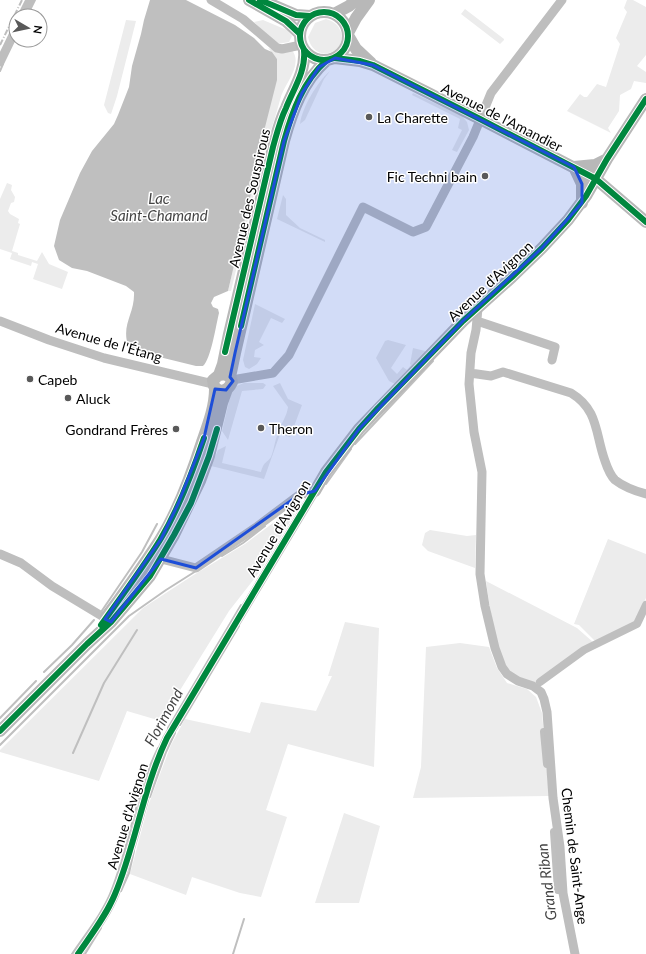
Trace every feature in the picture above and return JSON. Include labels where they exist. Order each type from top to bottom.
[{"type":"main road","points":[[249,0],[286,21],[314,58],[331,60],[345,49],[348,35],[356,18],[369,0]]},
{"type":"main road","points":[[260,0],[296,14],[310,16],[322,12],[334,14],[344,22],[348,35]]},
{"type":"main road","points":[[334,14],[349,6],[356,0]]},
{"type":"main road","points":[[302,43],[305,21],[310,16]]},
{"type":"main road","name":"Avenue de l'Amandier","points":[[348,35],[356,49],[373,65]]},
{"type":"main road","name":"Avenue des Souspirous","points":[[0,731],[108,620],[138,592],[156,555],[191,503],[211,450],[222,402],[223,364],[229,334],[279,124],[301,72],[305,58],[302,43]]},
{"type":"main road","name":"Avenue des Souspirous","points":[[223,382],[235,353],[289,123],[314,72],[331,60]]},
{"type":"main road","name":"Avenue de l'Amandier","points":[[331,60],[360,61],[373,65],[574,167],[596,179],[646,222]]},
{"type":"main road","name":"Avenue d'Avignon","points":[[315,491],[326,472],[359,429],[433,351],[542,248],[582,203],[646,98]]},
{"type":"main road","points":[[582,203],[582,184],[574,167],[595,165],[607,160]]},
{"type":"street","points":[[211,0],[243,19],[277,48],[282,49],[302,43]]},
{"type":"street","points":[[223,382],[273,373],[289,355],[363,207],[413,232],[426,227],[473,137],[491,93],[562,0]]},
{"type":"street","points":[[0,62],[8,46]]},
{"type":"street","name":"Chemin de Saint-Ange","points":[[478,308],[471,353],[469,384],[474,432],[482,472],[480,574],[485,606],[495,648],[502,667],[507,674],[518,681],[534,686],[541,692],[544,700],[547,712],[563,893],[575,954]]},
{"type":"street","name":"Avenue de l'Étang","points":[[0,321],[49,340],[104,358],[223,382]]},
{"type":"street","points":[[477,321],[555,347],[552,360]]},
{"type":"street","points":[[470,373],[491,376],[503,372],[571,393],[579,398],[588,406],[595,420],[607,468],[615,479],[631,490],[646,494]]},
{"type":"street","points":[[156,555],[196,568],[255,528],[299,495],[315,491]]},
{"type":"street","name":"Avenue d'Avignon","points":[[78,954],[107,911],[115,894],[155,764],[167,738],[315,491]]},
{"type":"street","points":[[0,554],[21,563],[52,586],[108,620]]},
{"type":"highlighted area","points":[[335,58],[373,65],[574,167],[582,184],[582,203],[542,248],[463,321],[359,429],[315,491],[299,495],[196,568],[161,559],[111,622],[105,619],[161,539],[178,504],[204,438],[215,389],[226,390],[233,381],[230,377],[235,353],[284,141],[302,93],[319,67]]},
{"type":"shaded area","points":[[627,0],[633,0],[646,7],[646,55],[637,66],[646,72],[646,83],[634,81],[631,89],[620,95],[619,111],[608,128],[611,133],[567,111],[580,94],[587,97],[597,84],[606,87],[620,44],[616,38],[627,12],[624,8]]},
{"type":"shaded area","points":[[465,9],[504,40],[500,44],[461,14]]},
{"type":"shaded area","points":[[326,19],[336,24],[340,30],[342,38],[336,50],[330,53],[317,51],[312,46],[308,37],[315,23]]},
{"type":"shaded area","points":[[126,20],[136,21],[111,114],[108,113],[104,105]]},
{"type":"shaded area","points":[[263,20],[287,30],[292,36],[289,42],[277,44],[254,22]]},
{"type":"shaded area","points":[[268,48],[280,52],[292,50],[296,62],[292,75],[282,94],[265,149],[231,291],[228,291],[253,185],[277,59]]},
{"type":"shaded area","points":[[330,71],[324,79],[305,120],[300,124],[301,118],[311,96],[320,82]]},
{"type":"shaded area","points":[[413,93],[462,116],[467,122],[469,130],[457,152],[452,150],[462,130],[458,128],[460,119],[412,95]]},
{"type":"shaded area","points":[[7,183],[12,185],[11,190],[15,197],[14,202],[11,203],[8,211],[10,214],[19,219],[18,223],[20,224],[12,251],[18,253],[18,255],[37,261],[42,252],[49,264],[68,272],[62,289],[33,279],[38,264],[32,262],[31,266],[10,259],[12,253],[0,249],[0,199]]},
{"type":"shaded area","points":[[283,195],[286,199],[286,215],[300,228],[325,240],[325,242],[277,219]]},
{"type":"shaded area","points":[[255,304],[285,319],[282,323],[271,318],[259,342],[264,345],[255,350],[254,357],[261,358],[257,364],[249,369],[245,367],[243,360]]},
{"type":"shaded area","points":[[388,340],[406,345],[391,368],[397,374],[403,367],[407,370],[411,365],[413,348],[425,351],[426,354],[395,384],[389,381],[376,358],[385,341]]},
{"type":"shaded area","points":[[244,383],[263,383],[266,385],[263,389],[242,391],[228,440],[222,431],[231,393],[234,387]]},
{"type":"shaded area","points":[[280,383],[288,399],[302,405],[290,437],[280,434],[264,479],[211,466],[218,450],[226,446],[222,463],[261,472],[264,464],[271,457],[288,407],[273,386]]},
{"type":"shaded area","points":[[301,502],[261,570],[229,611],[161,721],[127,711],[99,781],[0,752],[0,750],[143,608],[245,544]]},
{"type":"shaded area","points":[[430,530],[467,536],[476,535],[475,568],[428,551],[422,545],[425,533]]},
{"type":"shaded area","points":[[608,539],[646,554],[646,598],[635,622],[595,641],[579,625],[574,624]]},
{"type":"shaded area","points":[[486,581],[577,628],[593,642],[535,683],[514,675],[508,669],[498,646]]},
{"type":"shaded area","points":[[345,622],[379,628],[374,767],[288,744],[266,810],[287,817],[261,897],[240,893],[192,877],[186,895],[130,874],[148,806],[171,745],[185,719],[250,733],[261,702],[316,711],[332,676],[328,676]]},
{"type":"shaded area","points":[[460,643],[489,647],[497,668],[507,683],[527,689],[536,697],[542,713],[549,796],[413,798],[421,767],[426,647]]},
{"type":"shaded area","points":[[344,813],[380,826],[359,903],[315,903]]},
{"type":"water","name":"Lac Saint-Chamand","points":[[150,0],[186,0],[235,25],[254,38],[265,49],[272,52],[277,59],[277,80],[262,139],[253,185],[228,291],[214,297],[211,303],[213,307],[218,309],[219,313],[211,349],[203,366],[196,366],[129,349],[126,333],[134,300],[134,292],[126,286],[87,271],[72,268],[59,260],[54,246],[60,220],[80,173],[92,151],[114,124],[129,87],[132,66]]},
{"type":"waterway","points":[[31,8],[35,0]]},
{"type":"waterway","points":[[0,71],[3,64]]},
{"type":"waterway","points":[[355,444],[433,361]]},
{"type":"waterway","points":[[326,484],[351,449]]},
{"type":"waterway","points":[[101,612],[142,552],[157,524]]},
{"type":"waterway","points":[[222,556],[243,543],[265,526]]},
{"type":"waterway","points":[[0,745],[129,616],[196,571]]},
{"type":"waterway","name":"Florimond","points":[[168,728],[241,605]]},
{"type":"waterway","name":"Grand Riban","points":[[540,682],[584,650],[637,624],[646,605]]},
{"type":"waterway","points":[[44,672],[72,645],[94,620]]},
{"type":"waterway","points":[[180,725],[239,626]]},
{"type":"waterway","points":[[73,753],[104,683],[137,630]]},
{"type":"waterway","points":[[0,718],[36,681]]},
{"type":"waterway","name":"Grand Riban","points":[[544,732],[547,764]]},
{"type":"waterway","points":[[150,797],[166,752],[175,733]]},
{"type":"waterway","name":"Florimond","points":[[72,954],[99,915],[112,889],[124,854],[144,782],[158,748]]},
{"type":"waterway","name":"Grand Riban","points":[[554,832],[558,890]]},
{"type":"waterway","points":[[121,891],[129,873],[134,851]]},
{"type":"waterway","points":[[233,954],[244,919]]},
{"type":"waterway","points":[[85,954],[101,928]]},
{"type":"railway","points":[[0,45],[22,0]]},
{"type":"cycle path","points":[[249,0],[286,21],[300,34]]},
{"type":"cycle path","points":[[260,0],[296,15],[310,16]]},
{"type":"cycle path","points":[[319,12],[329,12],[338,16],[344,22],[347,27],[348,36],[347,45],[338,56],[329,60],[319,60],[310,56],[304,50],[300,41],[300,31],[304,22],[310,16],[319,12]]},
{"type":"cycle path","points":[[225,352],[273,147],[282,117],[301,73],[304,51]]},
{"type":"cycle path","points":[[335,58],[360,61],[373,65],[596,179],[646,222]]},
{"type":"cycle path","points":[[241,326],[287,130],[299,98],[305,87],[326,61]]},
{"type":"cycle path","points":[[78,954],[103,918],[115,894],[129,856],[152,776],[167,738],[326,472],[359,429],[378,408],[463,321],[512,277],[568,220],[586,196],[607,159],[646,99]]},
{"type":"cycle path","points":[[0,731],[111,622],[150,576],[191,503],[209,456],[217,429]]},
{"type":"cycle path","points":[[101,625],[146,562],[167,528],[185,490],[204,438]]},
{"type":"place","name":"La Charette","points":[[369,117]]},
{"type":"place","name":"Fic Techni bain","points":[[485,176]]},
{"type":"place","name":"Capeb","points":[[30,379]]},
{"type":"place","name":"Aluck","points":[[68,398]]},
{"type":"place","name":"Theron","points":[[261,428]]},
{"type":"place","name":"Gondrand Frères","points":[[176,429]]}]
